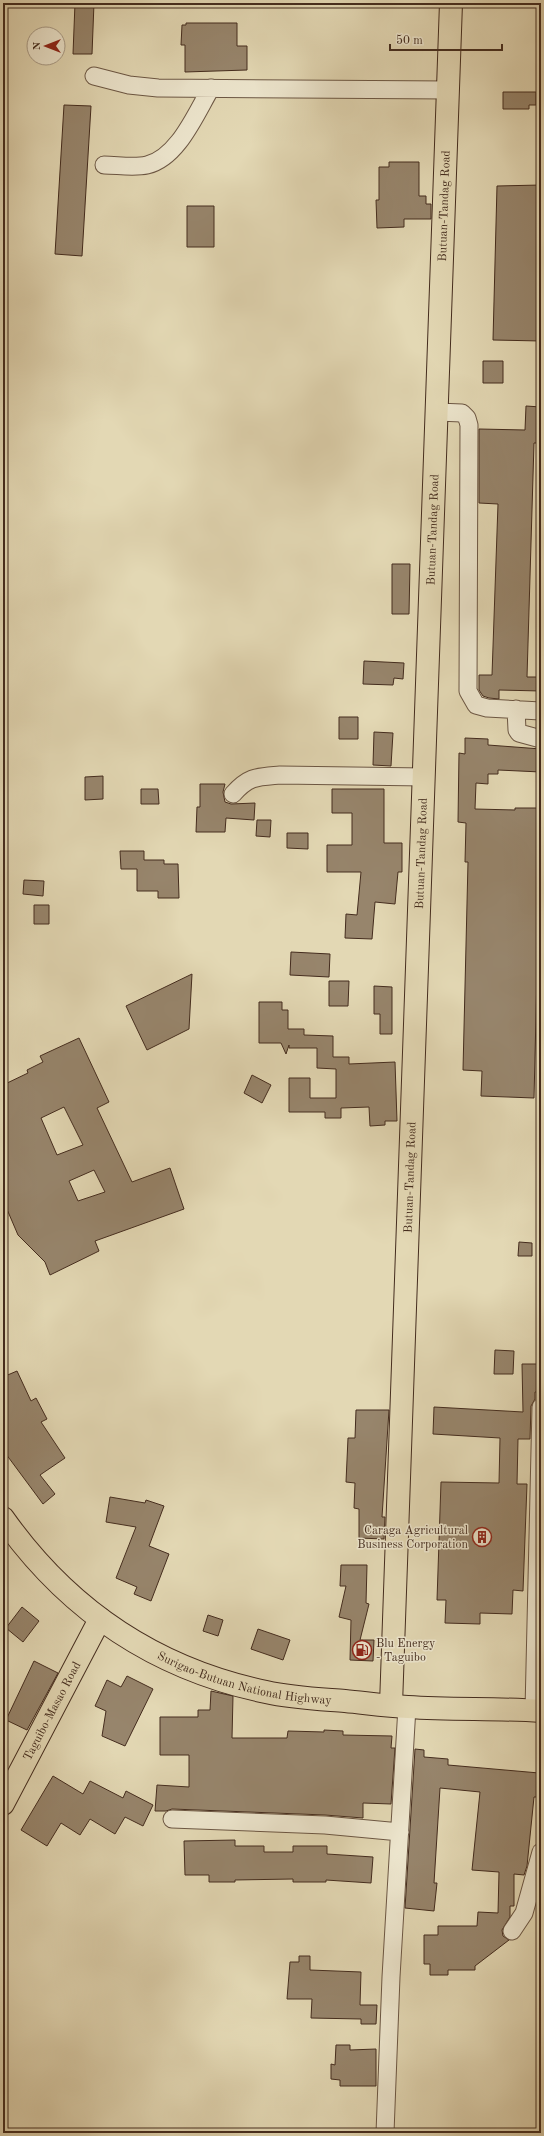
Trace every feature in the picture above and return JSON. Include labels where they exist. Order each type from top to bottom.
[{"type":"main road","name":"Butuan-Tandag Road","points":[[399,1706],[424,777],[451,3]]},
{"type":"main road","name":"Surigao-Butuan National Highway","points":[[3,1518],[25,1549],[52,1578],[100,1619],[159,1656],[214,1677],[267,1693],[399,1706],[537,1710]]},
{"type":"main road","name":"Taguibo-Masao Road","points":[[3,1804],[100,1619]]},
{"type":"street","points":[[94,76],[129,85],[158,88],[449,90]]},
{"type":"street","points":[[104,165],[146,165],[164,158],[173,151],[211,88]]},
{"type":"street","points":[[437,412],[462,413],[467,418],[469,425],[468,691],[476,705],[487,708],[541,711]]},
{"type":"street","points":[[516,709],[517,730],[519,733],[541,739]]},
{"type":"street","points":[[234,794],[244,782],[259,777],[424,777]]},
{"type":"street","points":[[537,1710],[541,1407]]},
{"type":"street","points":[[386,2133],[391,1977],[400,1832],[399,1706]]},
{"type":"street","points":[[172,1819],[325,1825],[400,1832]]},
{"type":"street","points":[[512,1932],[524,1913],[541,1852]]},
{"type":"building","points":[[75,3],[94,3],[92,54],[73,54]]},
{"type":"building","points":[[186,23],[237,23],[237,46],[247,46],[247,70],[185,72],[185,45],[181,45],[182,25],[186,25]]},
{"type":"building","points":[[503,92],[536,92],[536,105],[529,105],[529,109],[503,109]]},
{"type":"building","points":[[64,105],[91,106],[82,256],[55,254]]},
{"type":"building","points":[[389,162],[419,162],[419,196],[426,196],[426,204],[431,204],[431,219],[404,219],[404,227],[377,228],[376,200],[379,200],[379,167],[389,167]]},
{"type":"building","points":[[541,185],[541,341],[493,340],[497,186]]},
{"type":"building","points":[[187,206],[214,206],[214,247],[187,247]]},
{"type":"building","points":[[483,361],[503,361],[503,383],[483,383]]},
{"type":"building","points":[[526,406],[541,407],[541,443],[534,443],[527,677],[541,677],[541,691],[499,690],[499,699],[489,698],[483,696],[479,690],[479,675],[492,675],[498,504],[479,503],[479,429],[525,430]]},
{"type":"building","points":[[392,564],[410,564],[409,614],[392,614]]},
{"type":"building","points":[[364,661],[404,663],[403,679],[394,678],[393,685],[363,684]]},
{"type":"building","points":[[339,717],[358,717],[358,739],[339,739]]},
{"type":"building","points":[[374,732],[393,733],[391,766],[373,765]]},
{"type":"building","points":[[465,738],[488,739],[488,745],[541,749],[541,772],[498,770],[498,774],[488,774],[488,784],[476,783],[475,809],[515,810],[515,808],[541,808],[534,1098],[481,1096],[482,1071],[463,1070],[468,862],[465,862],[466,823],[458,822],[459,753],[465,754]]},
{"type":"building","points":[[103,776],[103,799],[85,800],[85,777]]},
{"type":"building","points":[[200,784],[225,784],[223,792],[225,802],[231,804],[255,803],[254,820],[226,818],[225,832],[196,832],[197,807],[200,807]]},
{"type":"building","points":[[141,789],[158,789],[159,804],[141,804]]},
{"type":"building","points":[[332,789],[384,789],[384,843],[402,843],[402,872],[398,872],[395,904],[375,902],[372,939],[345,938],[346,914],[357,915],[361,872],[327,872],[327,845],[352,845],[352,813],[332,813]]},
{"type":"building","points":[[257,820],[271,820],[270,837],[256,836]]},
{"type":"building","points":[[287,833],[308,833],[308,849],[287,848]]},
{"type":"building","points":[[120,851],[144,851],[144,860],[164,860],[164,864],[178,864],[179,898],[158,898],[158,891],[137,891],[137,869],[121,869]]},
{"type":"building","points":[[24,880],[44,881],[43,896],[23,894]]},
{"type":"building","points":[[34,905],[49,905],[49,924],[34,924]]},
{"type":"building","points":[[291,952],[330,954],[329,977],[290,975]]},
{"type":"building","points":[[192,974],[189,1029],[147,1050],[126,1006]]},
{"type":"building","points":[[329,981],[349,981],[348,1006],[329,1006]]},
{"type":"building","points":[[374,986],[392,987],[392,1034],[380,1034],[380,1014],[374,1014]]},
{"type":"building","points":[[259,1002],[282,1002],[282,1010],[288,1010],[288,1029],[304,1029],[304,1035],[333,1036],[333,1057],[349,1057],[349,1064],[395,1062],[397,1121],[385,1121],[385,1125],[370,1126],[369,1107],[341,1108],[341,1118],[325,1118],[325,1112],[289,1112],[289,1078],[310,1078],[310,1098],[336,1098],[336,1069],[317,1068],[317,1048],[289,1048],[289,1045],[286,1054],[281,1043],[259,1043]]},
{"type":"building","points":[[79,1038],[109,1102],[97,1108],[132,1182],[170,1168],[184,1209],[95,1241],[99,1251],[50,1275],[45,1262],[18,1235],[3,1200],[3,1085],[28,1073],[27,1070],[43,1062],[40,1056]],"holes":[[[64,1107],[83,1145],[57,1155],[41,1118]],[[94,1170],[105,1192],[78,1201],[69,1181]]]},
{"type":"building","points":[[252,1075],[271,1085],[262,1103],[244,1093]]},
{"type":"building","points":[[519,1242],[532,1243],[532,1256],[518,1256]]},
{"type":"building","points":[[495,1350],[514,1351],[513,1374],[494,1374]]},
{"type":"building","name":"Caraga Agricultural Business Corporation","points":[[522,1364],[537,1364],[538,1392],[535,1392],[535,1399],[531,1406],[530,1439],[518,1439],[517,1484],[527,1484],[523,1591],[513,1590],[512,1614],[480,1613],[480,1624],[445,1623],[446,1600],[437,1600],[441,1482],[499,1483],[500,1438],[433,1434],[434,1407],[523,1412]]},
{"type":"building","points":[[17,1371],[31,1401],[36,1398],[47,1419],[41,1422],[65,1458],[40,1475],[55,1494],[43,1504],[3,1450],[3,1377]]},
{"type":"building","points":[[356,1410],[389,1410],[382,1517],[385,1517],[384,1539],[359,1538],[359,1509],[354,1508],[355,1483],[346,1482],[348,1438],[355,1438]]},
{"type":"building","points":[[110,1497],[145,1503],[146,1500],[164,1506],[149,1546],[169,1554],[151,1601],[134,1594],[137,1587],[116,1578],[136,1527],[106,1522]]},
{"type":"building","points":[[341,1565],[367,1565],[366,1603],[369,1604],[360,1640],[374,1640],[373,1661],[350,1660],[351,1620],[339,1617],[346,1586],[340,1586]]},
{"type":"building","points":[[22,1607],[39,1621],[23,1642],[6,1628]]},
{"type":"building","points":[[208,1615],[223,1620],[218,1636],[203,1631]]},
{"type":"building","points":[[258,1629],[290,1640],[283,1660],[251,1649]]},
{"type":"building","points":[[34,1661],[58,1673],[27,1730],[6,1720]]},
{"type":"building","points":[[127,1676],[153,1689],[125,1746],[102,1736],[106,1711],[95,1706],[107,1680],[121,1687]]},
{"type":"building","points":[[211,1691],[233,1696],[232,1738],[287,1738],[288,1731],[324,1732],[324,1730],[343,1731],[343,1735],[392,1736],[391,1748],[395,1748],[391,1804],[363,1803],[363,1818],[325,1815],[172,1809],[166,1811],[155,1811],[157,1785],[189,1787],[189,1755],[160,1755],[160,1717],[198,1717],[198,1710],[210,1710]]},
{"type":"building","points":[[415,1749],[424,1750],[424,1757],[448,1759],[448,1765],[539,1773],[537,1797],[534,1797],[527,1866],[524,1875],[514,1874],[514,1906],[510,1906],[510,1917],[502,1930],[503,1936],[509,1940],[475,1966],[475,1970],[448,1970],[448,1975],[430,1975],[430,1964],[424,1964],[424,1935],[438,1935],[438,1926],[477,1926],[478,1912],[498,1913],[499,1872],[472,1870],[480,1792],[440,1788],[434,1883],[437,1883],[434,1911],[405,1908]]},
{"type":"building","points":[[53,1776],[83,1794],[90,1781],[123,1798],[126,1791],[153,1805],[143,1826],[125,1817],[115,1834],[90,1819],[80,1835],[61,1823],[47,1846],[21,1830]]},
{"type":"building","points":[[235,1840],[235,1846],[264,1846],[264,1852],[293,1852],[293,1846],[327,1846],[327,1854],[373,1857],[371,1883],[326,1880],[326,1882],[293,1882],[293,1879],[209,1882],[209,1875],[185,1875],[184,1841]]},
{"type":"building","points":[[299,1956],[310,1956],[310,1970],[361,1972],[360,2005],[377,2005],[376,2024],[361,2024],[361,2019],[311,2018],[312,1999],[287,1999],[290,1962],[299,1962]]},
{"type":"building","points":[[336,2045],[350,2045],[350,2050],[376,2049],[376,2086],[340,2086],[340,2080],[331,2079],[331,2064],[335,2065]]},
{"type":"place","name":"Caraga Agricultural Business Corporation","points":[[482,1537]]},
{"type":"place","name":"Blu Energy - Taguibo","points":[[362,1650]]}]
